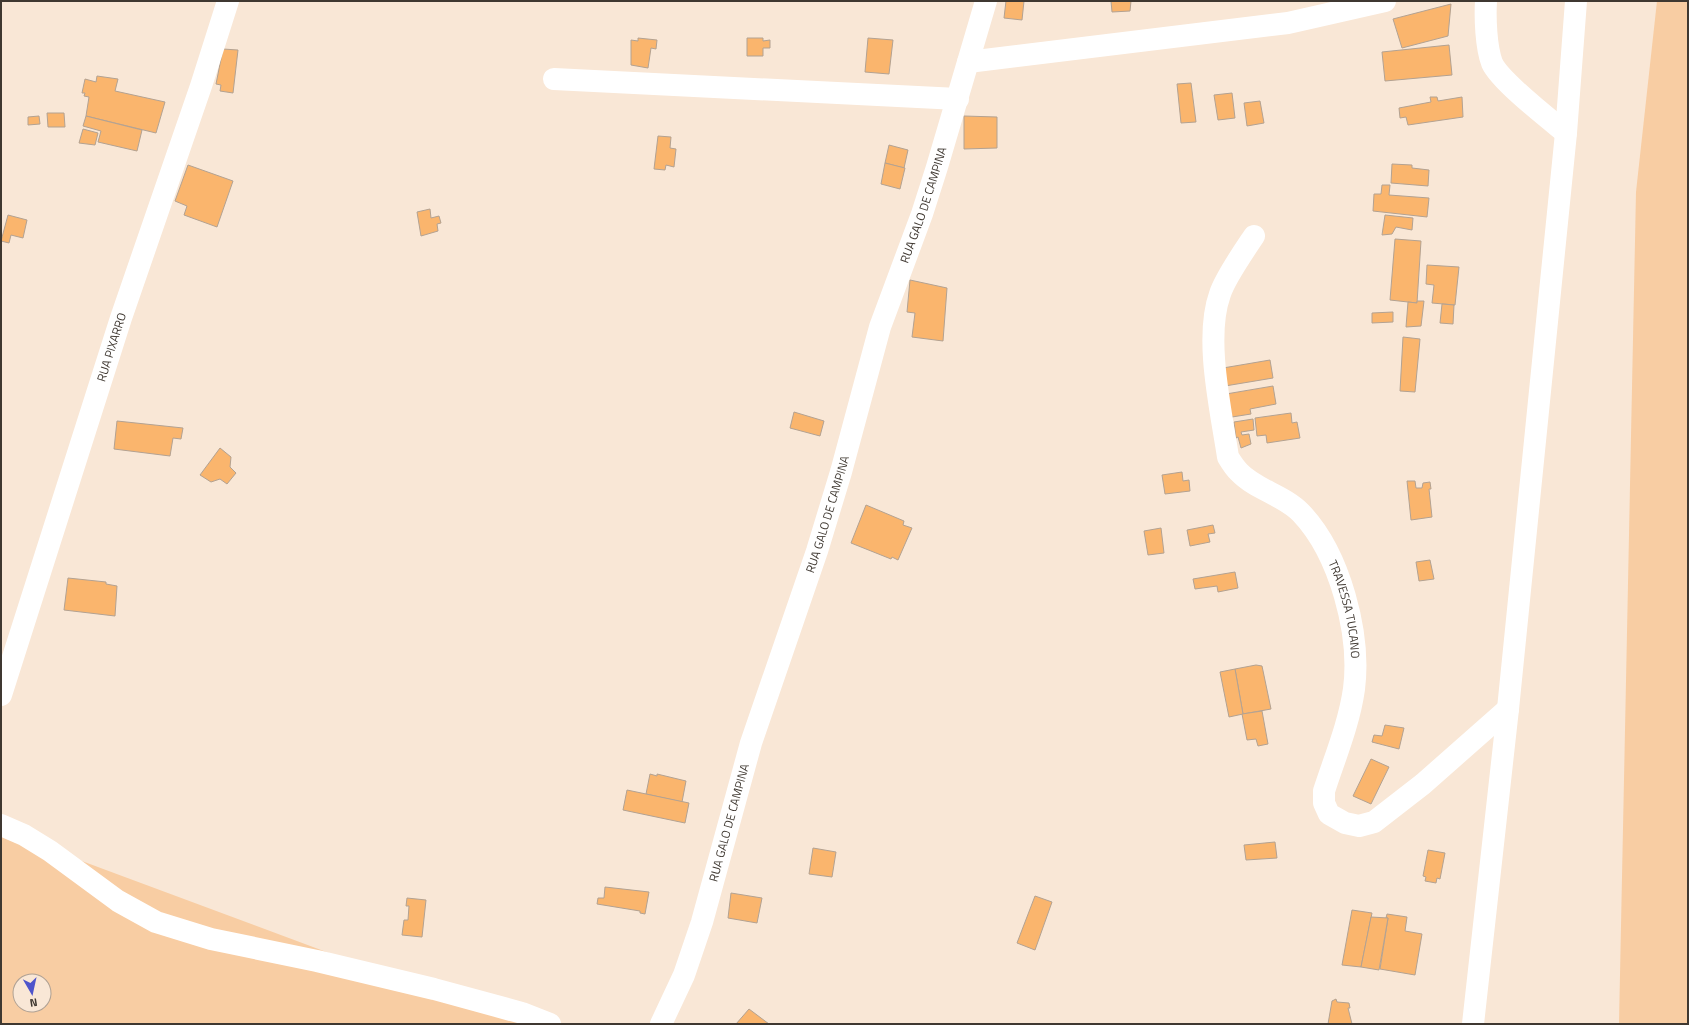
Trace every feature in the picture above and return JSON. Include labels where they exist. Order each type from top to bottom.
[{"type":"street","name":"RUA PIXARRO","points":[[1,695],[121,318],[201,86],[228,1]]},
{"type":"street","name":"RUA GALO DE CAMPINA","points":[[662,1024],[684,975],[702,922],[751,743],[817,551],[841,472],[880,327],[922,214],[958,99],[986,1]]},
{"type":"street","points":[[968,62],[1288,23],[1386,1]]},
{"type":"street","points":[[1486,1],[1485,24],[1492,63],[1507,82],[1566,133]]},
{"type":"street","points":[[1473,1024],[1508,710],[1566,133],[1576,1]]},
{"type":"street","points":[[554,78],[958,99]]},
{"type":"street","name":"TRAVESSA TUCANO","points":[[1254,236],[1220,292],[1214,315],[1213,343],[1228,457],[1239,472],[1287,501],[1301,512],[1326,546],[1340,582],[1351,625],[1354,658],[1354,688],[1348,720],[1324,791],[1324,803],[1329,814],[1345,823],[1359,826],[1374,822],[1423,784],[1508,710]]},
{"type":"street","points":[[1,824],[24,835],[50,851],[118,901],[156,922],[211,939],[317,961],[434,989],[522,1013],[550,1024]]},
{"type":"shaded area","points":[[1657,1],[1688,1],[1688,1024],[1619,1024],[1636,192]]},
{"type":"shaded area","points":[[1,833],[36,844],[380,972],[527,1024],[1,1024]]},
{"type":"building","points":[[1006,1],[1024,1],[1022,20],[1004,18]]},
{"type":"building","points":[[1111,1],[1131,1],[1130,11],[1112,12]]},
{"type":"building","points":[[1451,4],[1448,36],[1402,48],[1393,19]]},
{"type":"building","points":[[638,38],[657,40],[656,49],[651,48],[648,68],[631,65],[631,40],[638,41]]},
{"type":"building","points":[[747,38],[763,38],[763,41],[770,40],[770,48],[763,48],[763,56],[747,56]]},
{"type":"building","points":[[868,38],[893,40],[889,74],[865,72]]},
{"type":"building","points":[[1449,45],[1452,75],[1385,81],[1382,52]]},
{"type":"building","points":[[223,49],[238,50],[233,93],[220,91],[221,85],[216,84]]},
{"type":"building","points":[[97,76],[118,79],[115,91],[165,102],[156,133],[86,116],[89,97],[84,96],[85,93],[82,93],[85,79],[96,82]]},
{"type":"building","points":[[1191,83],[1196,122],[1181,123],[1177,84]]},
{"type":"building","points":[[1232,93],[1235,118],[1218,120],[1214,95]]},
{"type":"building","points":[[1430,97],[1437,97],[1438,101],[1462,97],[1463,117],[1408,125],[1406,117],[1400,118],[1399,108],[1431,102]]},
{"type":"building","points":[[1260,101],[1264,123],[1247,126],[1244,103]]},
{"type":"building","points":[[47,113],[64,113],[65,127],[48,127]]},
{"type":"building","points":[[39,116],[40,124],[28,125],[28,117]]},
{"type":"building","points":[[86,116],[142,130],[137,151],[98,142],[101,131],[83,126]]},
{"type":"building","points":[[964,116],[997,117],[997,148],[964,149]]},
{"type":"building","points":[[83,129],[98,133],[95,145],[79,143]]},
{"type":"building","points":[[658,136],[671,137],[670,148],[676,149],[674,167],[666,165],[665,170],[654,169]]},
{"type":"building","points":[[889,145],[908,150],[904,168],[885,163]]},
{"type":"building","points":[[885,163],[905,168],[900,189],[881,184]]},
{"type":"building","points":[[1392,164],[1412,165],[1412,168],[1429,170],[1428,186],[1391,183]]},
{"type":"building","points":[[188,165],[233,181],[217,227],[184,215],[187,206],[175,201]]},
{"type":"building","points":[[1382,185],[1390,185],[1389,195],[1429,198],[1427,217],[1373,211],[1374,194],[1381,194]]},
{"type":"building","points":[[430,209],[431,218],[439,216],[441,223],[437,224],[438,231],[421,236],[417,212]]},
{"type":"building","points":[[8,215],[27,220],[23,238],[11,235],[9,243],[1,241]]},
{"type":"building","points":[[1385,215],[1413,218],[1412,230],[1396,227],[1392,234],[1382,235]]},
{"type":"building","points":[[1395,239],[1421,241],[1417,303],[1390,300]]},
{"type":"building","points":[[1427,265],[1459,267],[1455,305],[1432,303],[1434,285],[1426,284]]},
{"type":"building","points":[[910,280],[947,288],[943,341],[912,337],[915,313],[907,312]]},
{"type":"building","points":[[1417,301],[1424,301],[1421,326],[1406,327],[1408,302],[1417,303]]},
{"type":"building","points":[[1442,304],[1454,305],[1453,324],[1440,323]]},
{"type":"building","points":[[1393,312],[1393,322],[1372,323],[1372,313]]},
{"type":"building","points":[[1403,337],[1420,339],[1415,392],[1400,391]]},
{"type":"building","points":[[1270,360],[1273,378],[1225,386],[1223,368]]},
{"type":"building","points":[[1273,386],[1276,404],[1250,409],[1251,414],[1232,417],[1226,394]]},
{"type":"building","points":[[794,412],[824,421],[820,436],[790,428]]},
{"type":"building","points":[[1291,413],[1292,423],[1297,422],[1300,438],[1267,443],[1266,435],[1257,436],[1255,418]]},
{"type":"building","points":[[1253,419],[1254,430],[1241,432],[1242,435],[1249,434],[1251,444],[1241,448],[1238,437],[1236,438],[1234,422]]},
{"type":"building","points":[[117,421],[183,428],[181,439],[173,438],[170,456],[114,449]]},
{"type":"building","points":[[220,448],[231,457],[230,467],[236,473],[227,484],[220,479],[211,482],[200,475]]},
{"type":"building","points":[[1182,472],[1183,481],[1189,480],[1190,491],[1165,494],[1162,475]]},
{"type":"building","points":[[1407,481],[1415,481],[1416,488],[1422,488],[1423,483],[1430,482],[1431,489],[1429,489],[1432,517],[1411,520]]},
{"type":"building","points":[[866,505],[904,521],[903,525],[912,528],[898,560],[892,557],[891,559],[851,543]]},
{"type":"building","points":[[1213,525],[1215,533],[1208,534],[1210,542],[1190,546],[1187,530]]},
{"type":"building","points":[[1161,528],[1164,553],[1148,555],[1144,531]]},
{"type":"building","points":[[1430,560],[1434,579],[1419,581],[1416,562]]},
{"type":"building","points":[[1235,572],[1238,588],[1218,592],[1217,586],[1195,589],[1193,579]]},
{"type":"building","points":[[68,578],[106,582],[106,584],[117,586],[115,616],[64,610]]},
{"type":"building","points":[[1256,665],[1262,666],[1271,709],[1243,714],[1235,669]]},
{"type":"building","points":[[1235,669],[1243,714],[1229,717],[1220,672]]},
{"type":"building","points":[[1262,711],[1268,744],[1258,746],[1256,739],[1247,740],[1242,714]]},
{"type":"building","points":[[1385,725],[1404,728],[1399,749],[1372,742],[1374,735],[1382,736]]},
{"type":"building","points":[[1371,759],[1389,767],[1371,804],[1353,796]]},
{"type":"building","points":[[650,774],[657,776],[657,774],[686,781],[682,802],[646,794]]},
{"type":"building","points":[[627,790],[689,803],[685,823],[623,810]]},
{"type":"building","points":[[1275,842],[1277,858],[1246,860],[1244,845]]},
{"type":"building","points":[[813,848],[836,852],[832,877],[809,874]]},
{"type":"building","points":[[1428,850],[1445,853],[1440,879],[1437,878],[1436,883],[1425,881],[1426,877],[1423,876]]},
{"type":"building","points":[[605,887],[649,892],[645,914],[640,913],[640,911],[597,904],[598,898],[604,898]]},
{"type":"building","points":[[731,893],[762,898],[757,923],[728,918]]},
{"type":"building","points":[[1035,896],[1052,902],[1035,950],[1017,943]]},
{"type":"building","points":[[407,898],[426,900],[422,937],[402,935],[404,920],[408,920],[409,906],[406,906]]},
{"type":"building","points":[[1352,910],[1372,913],[1361,967],[1342,965]]},
{"type":"building","points":[[1387,914],[1407,917],[1405,931],[1422,934],[1415,975],[1380,969],[1388,918],[1386,918]]},
{"type":"building","points":[[1371,917],[1388,918],[1379,970],[1361,967]]},
{"type":"building","points":[[1336,999],[1337,1002],[1349,1003],[1350,1008],[1348,1008],[1352,1024],[1328,1024],[1332,1001]]},
{"type":"building","points":[[749,1009],[769,1024],[736,1024]]}]
